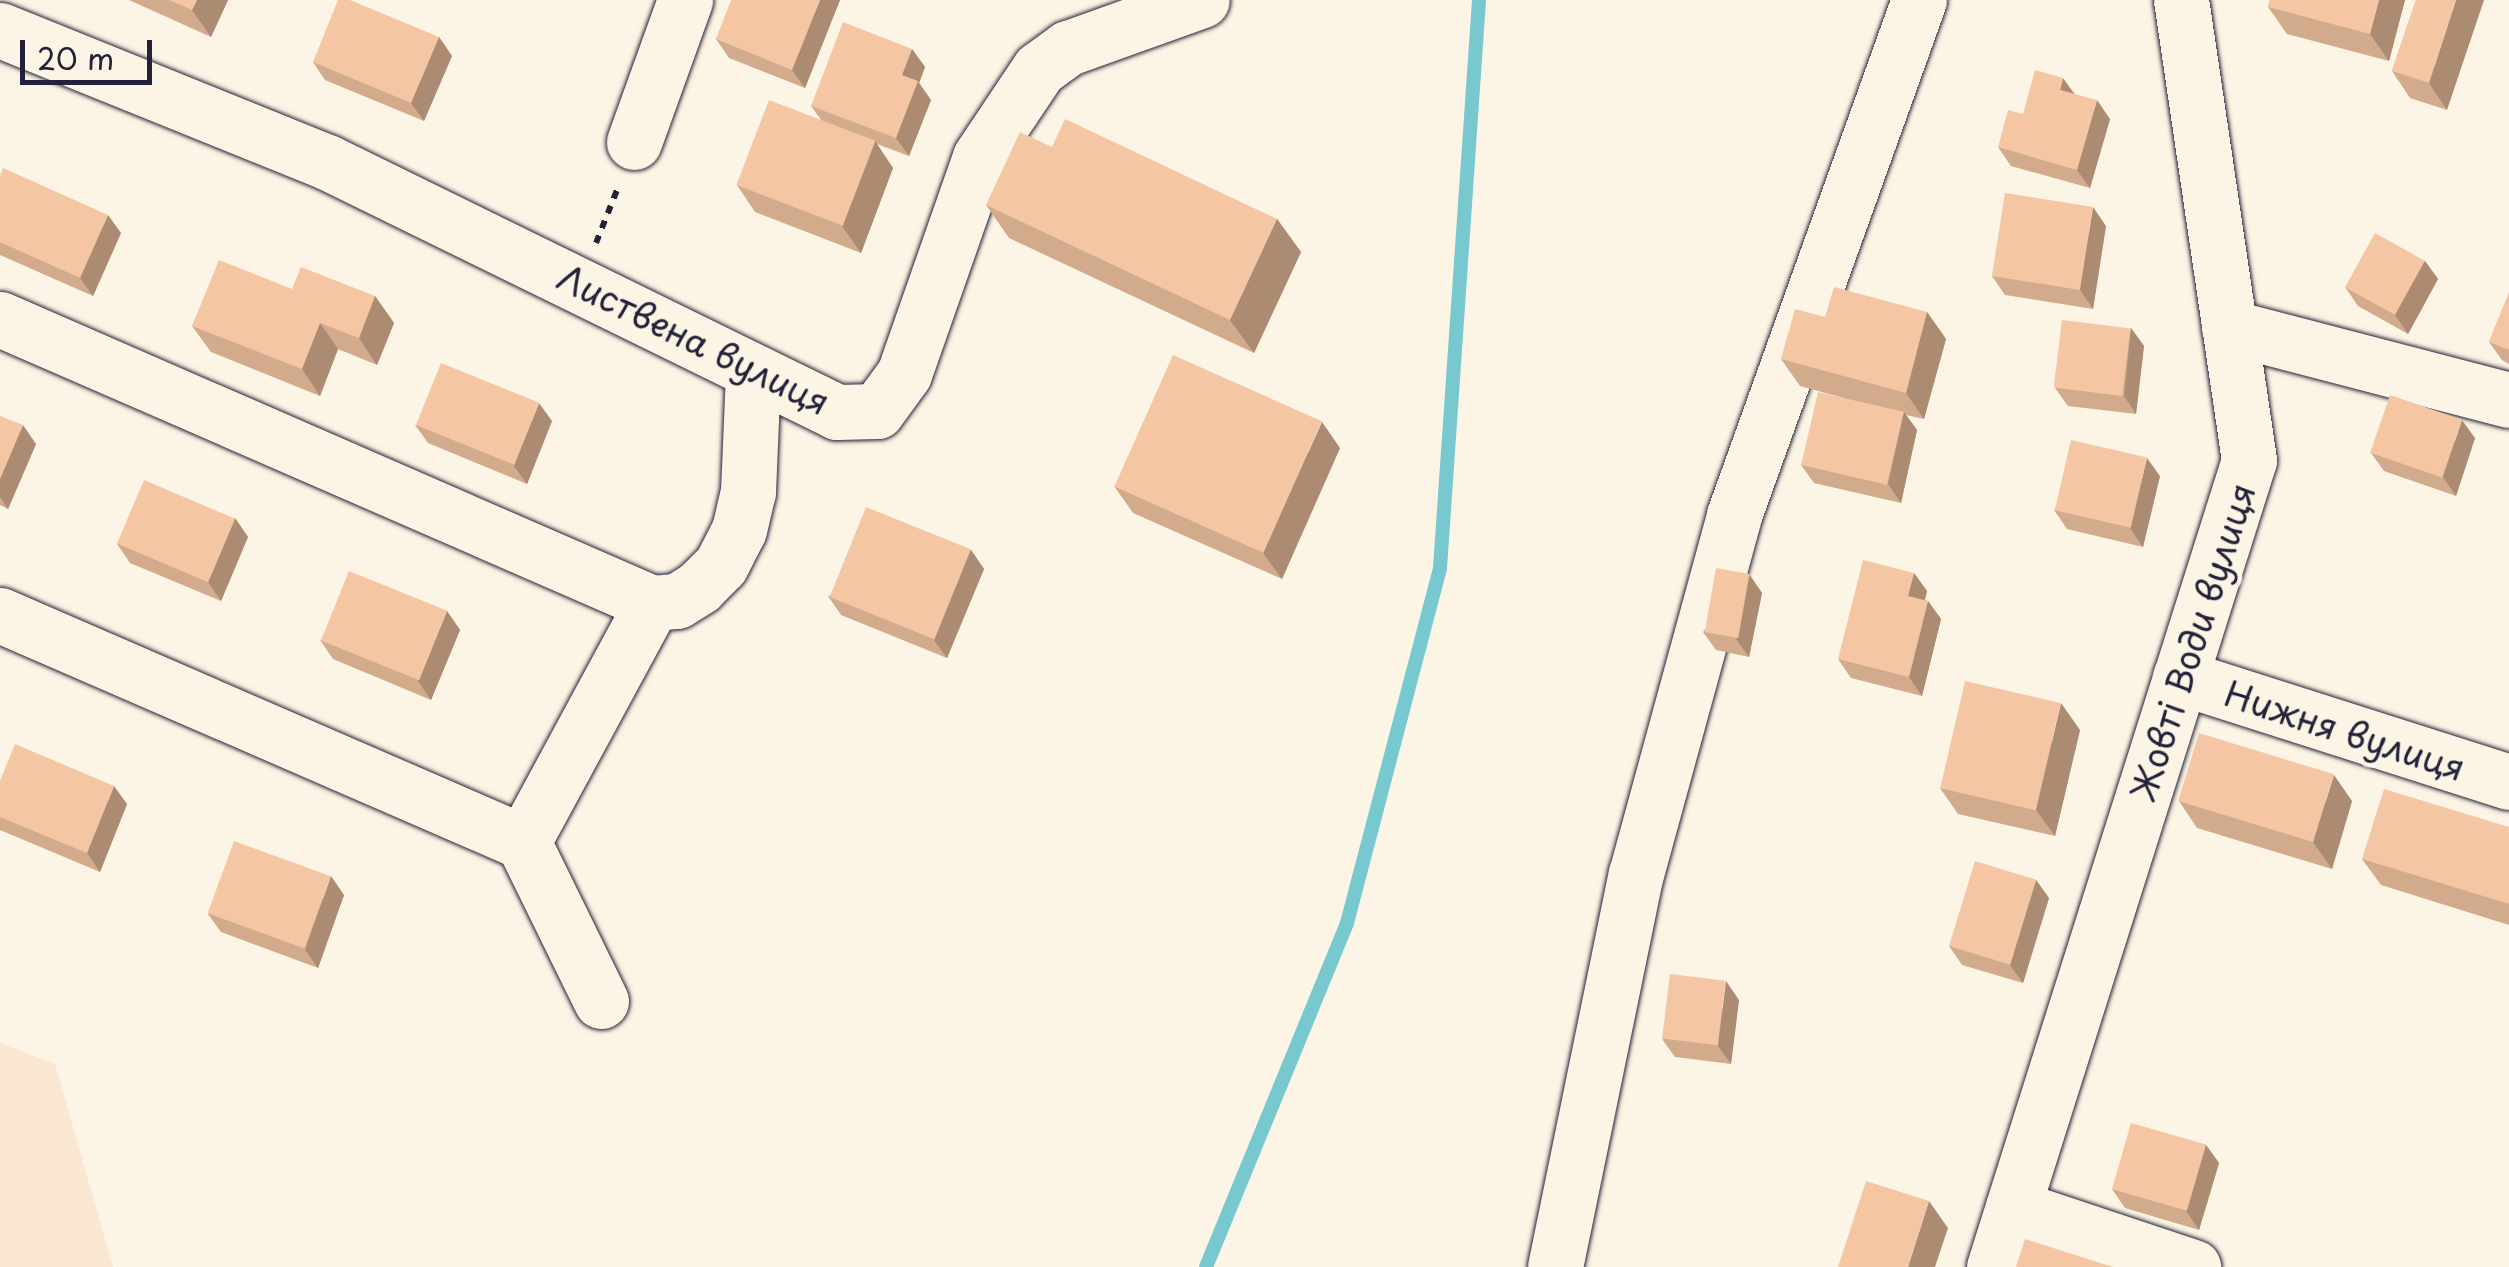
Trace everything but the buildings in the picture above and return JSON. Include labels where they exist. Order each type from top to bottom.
[{"type":"street","points":[[634,142],[686,0]]},
{"type":"street","name":"Листвена вулиця","points":[[0,30],[327,162],[836,412],[876,411],[904,374],[980,156],[1038,70],[1068,48],[1202,0]]},
{"type":"street","points":[[1555,1267],[1636,874],[1734,515],[1919,0]]},
{"type":"street","name":"Жовті Води вулиця","points":[[1994,1267],[2249,460],[2181,0]]},
{"type":"street","points":[[0,319],[652,603],[678,601],[698,588],[721,565],[739,530],[748,492],[753,373]]},
{"type":"street","points":[[2229,326],[2509,400]]},
{"type":"street","points":[[524,842],[652,603]]},
{"type":"street","points":[[0,615],[524,842],[601,1001]]},
{"type":"street","name":"Нижня вулиця","points":[[2180,676],[2509,782]]},
{"type":"street","points":[[2013,1207],[2194,1267]]},
{"type":"path","points":[[565,276],[600,240],[634,142]]},
{"type":"shaded area","points":[[0,1043],[55,1064],[113,1267],[0,1267]]},
{"type":"waterway","points":[[1206,1267],[1347,923],[1440,568],[1479,0]]}]
